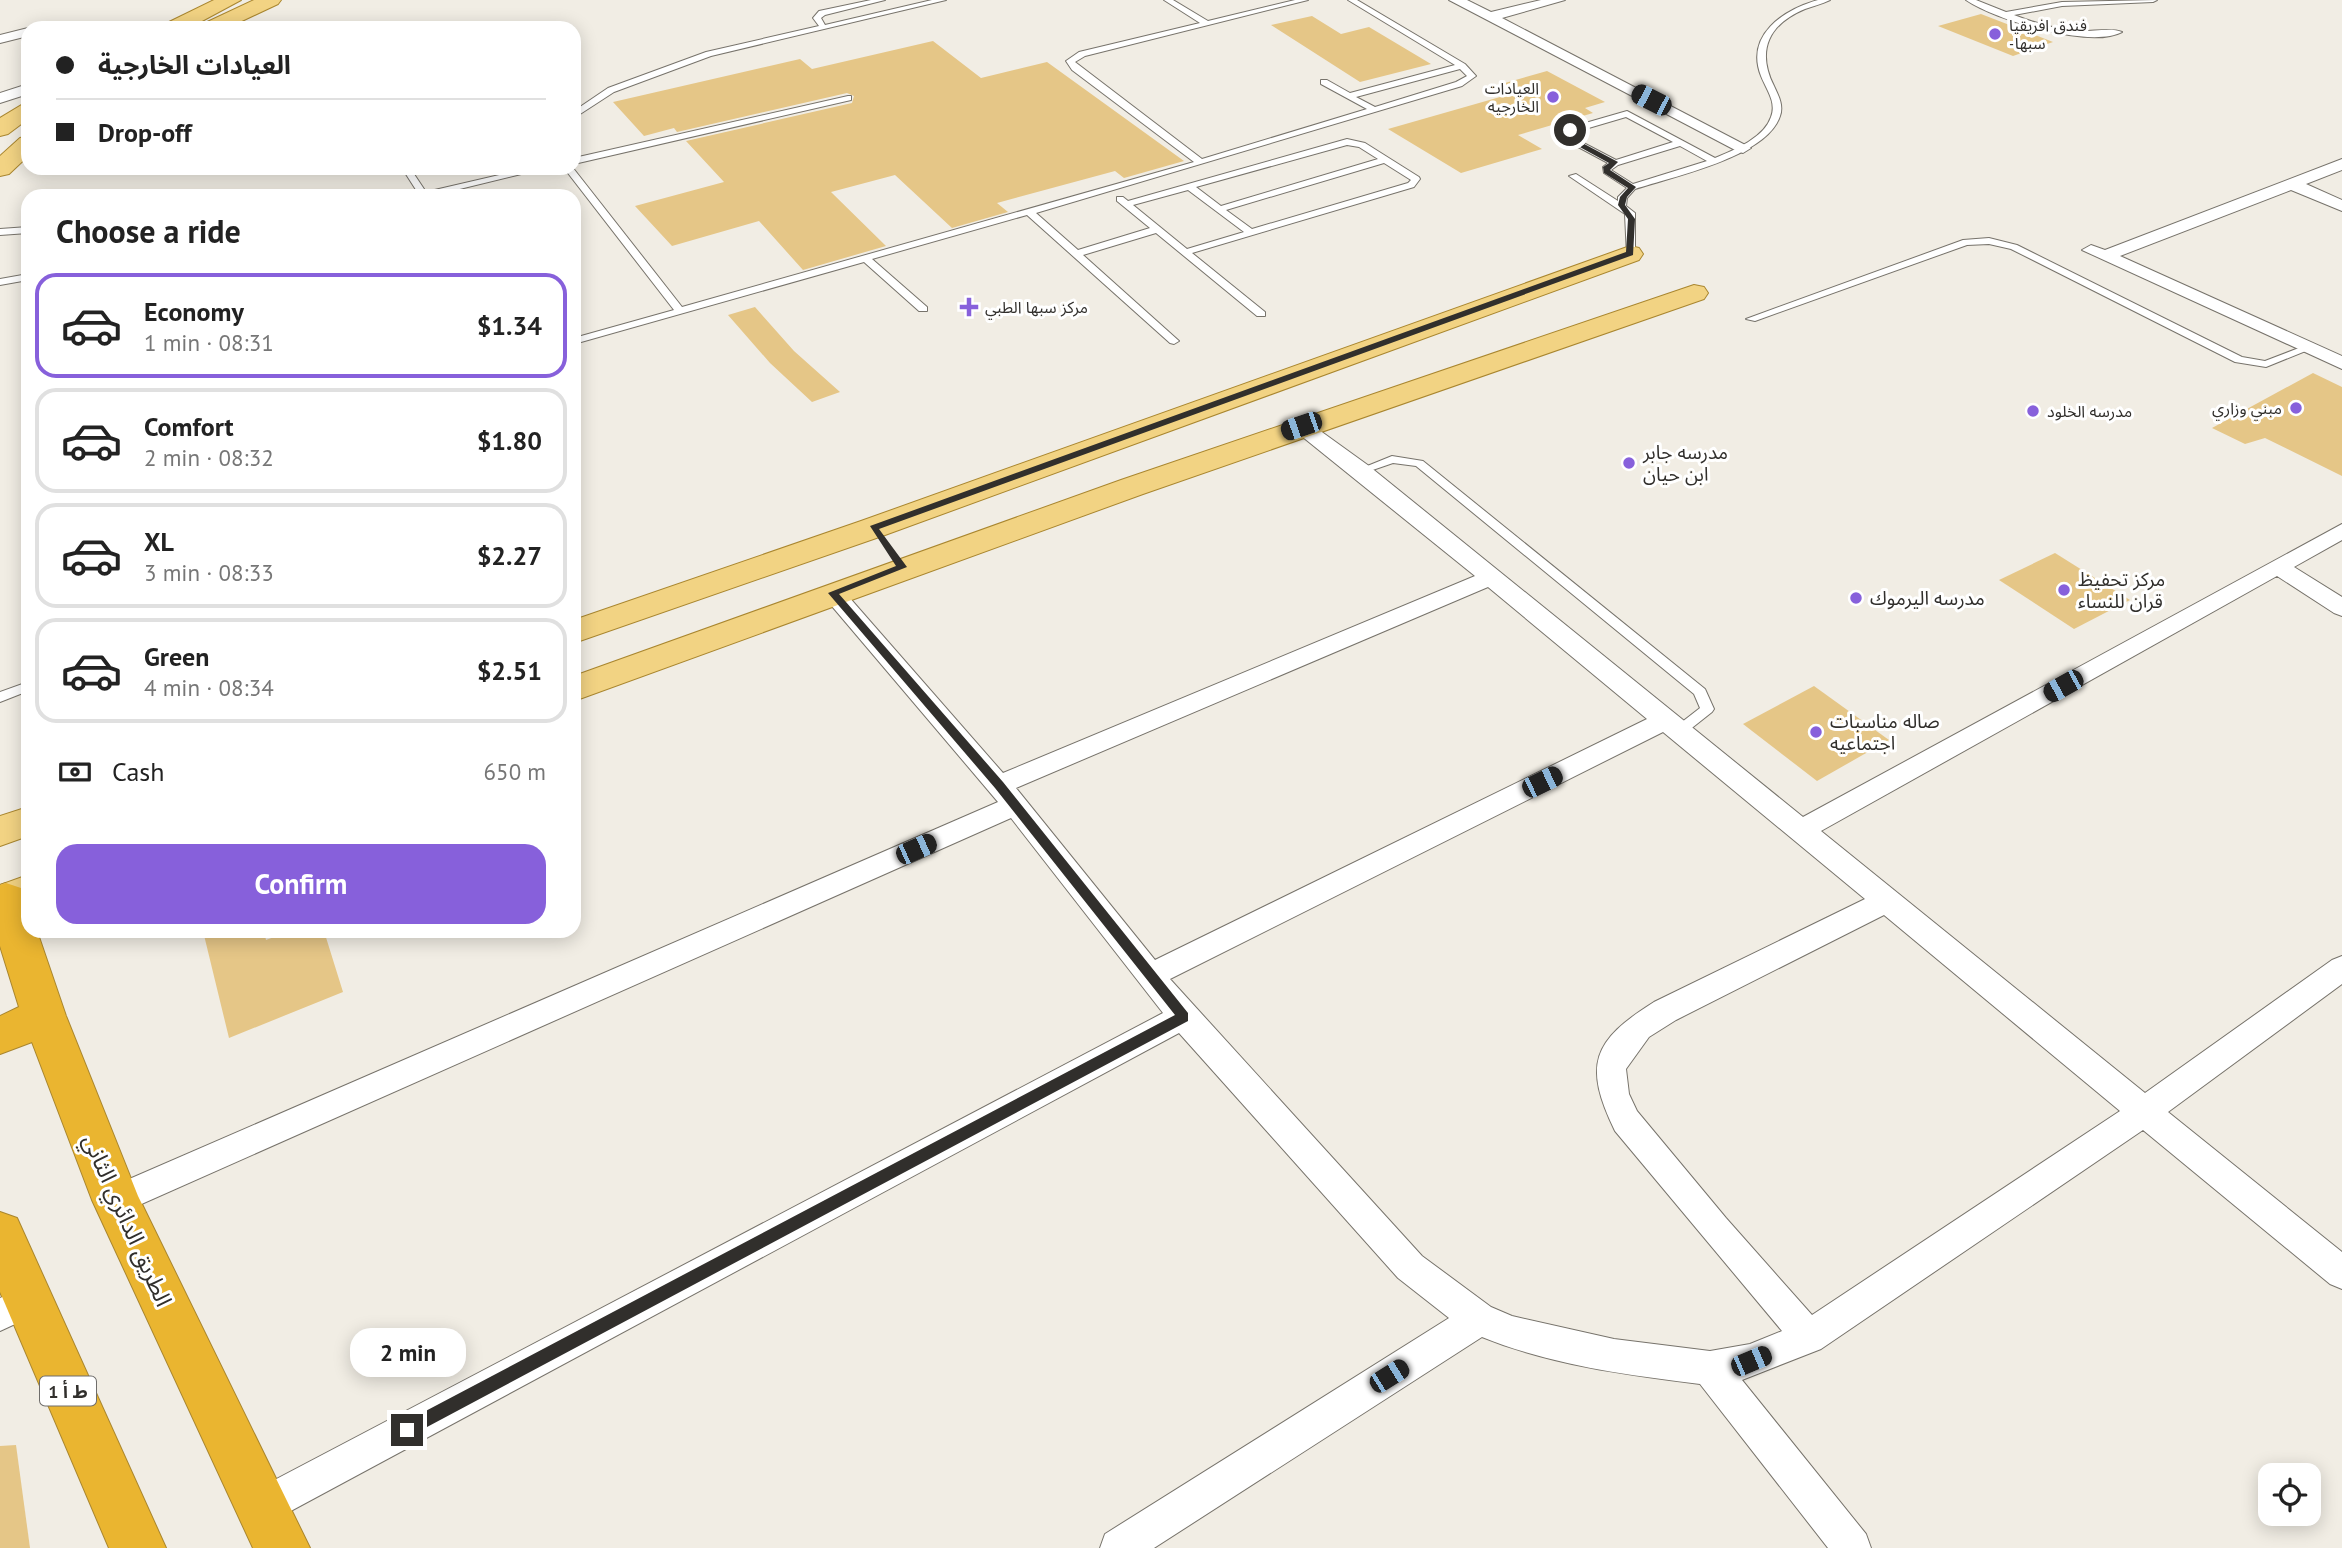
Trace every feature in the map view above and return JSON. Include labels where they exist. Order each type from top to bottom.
[{"type":"highway","name":"الطريق الدائري الثاني","points":[[8,894],[22,1026],[116,1200],[272,1528]]},
{"type":"highway","name":"ط أ 1","points":[[0,1234],[14,1308],[138,1548]]},
{"type":"main road","points":[[187,21],[231,0]]},
{"type":"main road","points":[[225,21],[271,0]]},
{"type":"main road","points":[[0,129],[21,113]]},
{"type":"main road","points":[[0,169],[21,150]]},
{"type":"main road","points":[[581,630],[873,528],[1630,254]]},
{"type":"main road","points":[[581,686],[902,567],[1301,426],[1694,293]]},
{"type":"main road","points":[[873,528],[902,567]]},
{"type":"main road","points":[[0,831],[21,824]]},
{"type":"street","points":[[1456,0],[1744,148]]},
{"type":"street","points":[[1489,17],[1558,0]]},
{"type":"street","points":[[0,39],[21,34]]},
{"type":"street","points":[[0,98],[21,91]]},
{"type":"street","points":[[2098,253],[2342,164]]},
{"type":"street","points":[[2290,183],[2342,206]]},
{"type":"street","points":[[2098,253],[2342,363]]},
{"type":"street","points":[[1301,426],[1361,471],[2342,1273]]},
{"type":"street","points":[[1799,831],[2342,531]]},
{"type":"street","points":[[2279,567],[2342,608]]},
{"type":"street","points":[[116,1200],[1490,578]]},
{"type":"street","points":[[833,593],[1007,795],[1183,1017],[1410,1267],[1479,1319],[1511,1332],[1614,1356],[1710,1368],[1751,1361],[1809,1337],[2144,1112],[2342,968]]},
{"type":"street","points":[[1150,976],[1671,727]]},
{"type":"street","points":[[1809,1337],[1714,1229],[1626,1121],[1613,1094],[1611,1068],[1623,1045],[1638,1028],[1665,1011],[1885,902]]},
{"type":"street","points":[[272,1528],[1183,1017]]},
{"type":"street","points":[[1119,1548],[1479,1319]]},
{"type":"street","points":[[1710,1368],[1852,1548]]},
{"type":"lane","points":[[823,27],[817,18],[822,13],[881,0]]},
{"type":"lane","points":[[581,110],[599,96],[652,74],[740,46],[942,0]]},
{"type":"lane","points":[[1168,0],[1207,24]]},
{"type":"lane","points":[[1200,162],[1075,68],[1070,61],[1082,54],[1304,0]]},
{"type":"lane","points":[[581,339],[1200,162],[1468,81],[1472,76],[1462,66],[1352,0]]},
{"type":"lane","points":[[1622,205],[1623,197],[1632,187],[1744,148],[1766,132],[1778,109],[1777,97],[1763,71],[1761,59],[1766,37],[1774,25],[1789,12],[1826,0]]},
{"type":"lane","points":[[1970,0],[2055,32],[2088,35],[2118,32]]},
{"type":"lane","points":[[2004,15],[2062,4],[2153,0]]},
{"type":"lane","points":[[1349,96],[1462,66]]},
{"type":"lane","points":[[1324,82],[1374,110]]},
{"type":"lane","points":[[581,159],[848,97]]},
{"type":"lane","points":[[1615,163],[1573,142],[1568,135],[1570,130],[1627,114],[1713,160]]},
{"type":"lane","points":[[1126,204],[1347,142],[1359,144],[1414,177],[1415,184],[1186,252]]},
{"type":"lane","points":[[1632,187],[1607,171],[1607,167],[1682,142]]},
{"type":"lane","points":[[1219,209],[1385,160]]},
{"type":"lane","points":[[449,189],[511,175]]},
{"type":"lane","points":[[573,175],[680,311]]},
{"type":"lane","points":[[1573,176],[1622,205],[1632,219],[1630,254]]},
{"type":"lane","points":[[1190,187],[1251,233]]},
{"type":"lane","points":[[1108,189],[1261,314]]},
{"type":"lane","points":[[1028,212],[1174,341]]},
{"type":"lane","points":[[1075,254],[1157,229]]},
{"type":"lane","points":[[0,232],[21,230]]},
{"type":"lane","points":[[1751,319],[1966,242],[1989,241],[2014,247],[2239,360],[2266,364],[2308,348]]},
{"type":"lane","points":[[864,258],[923,309]]},
{"type":"lane","points":[[0,282],[21,278]]},
{"type":"lane","points":[[1361,471],[1392,459],[1419,463],[1700,692],[1707,709],[1671,727]]},
{"type":"lane","points":[[0,697],[21,689]]},
{"type":"building","name":"فندق افريقيا -سبها","points":[[1981,14],[2053,42],[2013,56],[1938,26]]},
{"type":"building","points":[[1312,16],[1341,34],[1369,27],[1431,64],[1360,82],[1271,25]]},
{"type":"building","points":[[933,41],[981,78],[1047,62],[1184,161],[1124,178],[1115,171],[997,203],[1008,212],[952,228],[895,175],[831,192],[886,246],[803,270],[759,221],[672,246],[635,206],[724,182],[686,141],[852,103],[854,96],[847,93],[677,132],[674,128],[644,136],[613,102],[800,59],[812,69]]},
{"type":"building","points":[[1547,71],[1605,102],[1585,108],[1593,113],[1518,135],[1542,149],[1461,173],[1388,129],[1507,95],[1491,87]]},
{"type":"building","points":[[755,307],[794,351],[840,392],[812,402],[770,363],[728,315]]},
{"type":"building","name":"مبني وزاري","points":[[2313,373],[2342,387],[2342,476],[2265,438],[2245,444],[2212,428]]},
{"type":"building","name":"مركز تحفيظ قران للنساء","points":[[2055,553],[2130,600],[2074,629],[1999,580]]},
{"type":"building","name":"صاله مناسبات اجتماعيه","points":[[1814,686],[1889,740],[1817,781],[1743,724]]},
{"type":"building","points":[[205,938],[326,938],[343,992],[229,1038]]},
{"type":"building","points":[[16,1445],[30,1548],[0,1548],[0,1446]]},
{"type":"place","name":"فندق افريقيا -سبها","points":[[1995,34]]},
{"type":"place","name":"العيادات الخارجيه","points":[[1553,97]]},
{"type":"place","name":"مركز سبها الطبي","points":[[969,307]]},
{"type":"place","name":"مبني وزاري","points":[[2296,408]]},
{"type":"place","name":"مدرسه الخلود","points":[[2033,411]]},
{"type":"place","name":"مدرسه جابر ابن حيان","points":[[1629,463]]},
{"type":"place","name":"مركز تحفيظ قران للنساء","points":[[2064,590]]},
{"type":"place","name":"مدرسه اليرموك","points":[[1856,598]]},
{"type":"place","name":"صاله مناسبات اجتماعيه","points":[[1816,732]]},
{"type":"route","points":[[407,1430],[1183,1017],[999,785],[833,593],[902,567],[873,528],[1630,254],[1632,219],[1622,201],[1632,187],[1607,171],[1607,167],[1615,163],[1573,142],[1568,135],[1570,130]]}]
